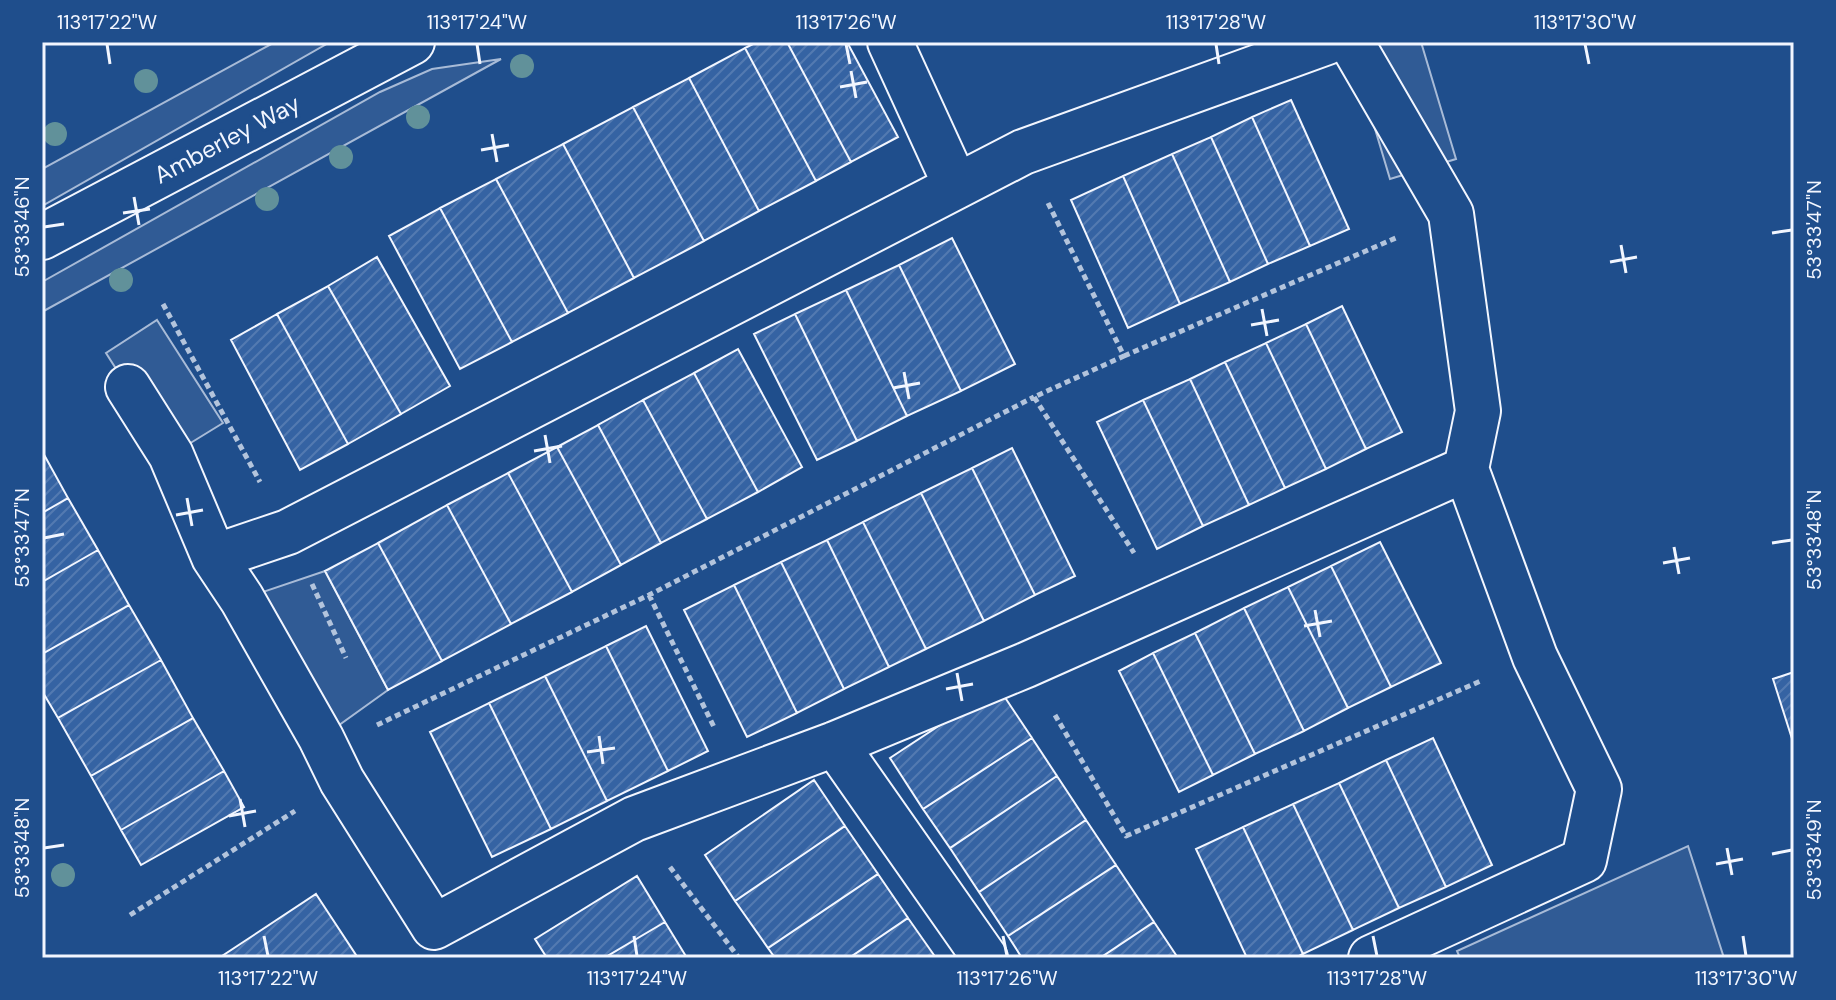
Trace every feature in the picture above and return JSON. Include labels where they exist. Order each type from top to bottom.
[{"type":"street","name":"Amberley Way","points":[[42,237],[412,42]]},
{"type":"street","points":[[890,42],[956,186]]},
{"type":"street","points":[[214,557],[288,532],[1023,152],[1327,42]]},
{"type":"street","points":[[1351,42],[1451,214],[1478,411],[1466,469],[1535,657],[1599,789],[1584,860],[1371,958]]},
{"type":"street","points":[[128,387],[171,455],[214,557],[250,613],[342,781],[444,942],[634,819],[835,744],[1026,665],[1466,469]]},
{"type":"street","points":[[835,744],[985,958]]},
{"type":"path","points":[[1023,152],[1124,356]]},
{"type":"path","points":[[371,712],[377,725],[649,595],[1034,397],[1451,214]]},
{"type":"path","points":[[163,304],[288,532],[352,670]]},
{"type":"path","points":[[1034,397],[1165,602]]},
{"type":"path","points":[[649,595],[741,780]]},
{"type":"path","points":[[1026,665],[1126,836],[1535,657]]},
{"type":"path","points":[[130,915],[342,781]]},
{"type":"path","points":[[634,819],[739,958]]},
{"type":"shaded area","points":[[275,42],[330,42],[42,206],[42,169]]},
{"type":"shaded area","points":[[1349,42],[1421,42],[1456,159],[1390,179]]},
{"type":"shaded area","points":[[501,59],[42,312],[42,282],[380,92],[432,69]]},
{"type":"shaded area","points":[[157,320],[223,423],[171,455],[106,353]]},
{"type":"shaded area","points":[[325,571],[388,690],[321,738],[242,599]]},
{"type":"shaded area","points":[[1688,846],[1724,958],[1460,958],[1457,951]]},
{"type":"building","points":[[757,42],[787,42],[851,162],[816,181],[745,48]]},
{"type":"building","points":[[787,42],[847,42],[898,137],[851,162]]},
{"type":"building","points":[[745,48],[816,181],[759,211],[689,78]]},
{"type":"building","points":[[689,78],[759,211],[704,241],[633,107]]},
{"type":"building","points":[[1291,100],[1349,229],[1310,246],[1252,117]]},
{"type":"building","points":[[633,107],[704,241],[634,278],[563,144]]},
{"type":"building","points":[[1252,117],[1310,246],[1268,264],[1211,137]]},
{"type":"building","points":[[1211,137],[1268,264],[1230,282],[1172,154]]},
{"type":"building","points":[[563,144],[634,278],[568,313],[496,179]]},
{"type":"building","points":[[1172,154],[1230,282],[1180,304],[1123,176]]},
{"type":"building","points":[[1123,176],[1180,304],[1128,328],[1071,200]]},
{"type":"building","points":[[496,179],[568,313],[512,342],[440,208]]},
{"type":"building","points":[[440,208],[512,342],[460,369],[389,236]]},
{"type":"building","points":[[952,238],[1015,364],[961,391],[899,265]]},
{"type":"building","points":[[377,257],[450,386],[401,414],[328,286]]},
{"type":"building","points":[[899,265],[961,391],[907,416],[846,290]]},
{"type":"building","points":[[328,286],[401,414],[348,444],[277,314]]},
{"type":"building","points":[[846,290],[907,416],[857,441],[795,314]]},
{"type":"building","points":[[1342,306],[1402,432],[1366,449],[1306,324]]},
{"type":"building","points":[[277,314],[348,444],[300,470],[231,340]]},
{"type":"building","points":[[795,314],[857,441],[817,460],[754,334]]},
{"type":"building","points":[[1306,324],[1366,449],[1326,469],[1266,343]]},
{"type":"building","points":[[1266,343],[1326,469],[1285,488],[1225,362]]},
{"type":"building","points":[[738,349],[802,467],[758,492],[694,373]]},
{"type":"building","points":[[1225,362],[1285,488],[1249,505],[1190,379]]},
{"type":"building","points":[[694,373],[758,492],[707,519],[643,400]]},
{"type":"building","points":[[1190,379],[1249,505],[1203,526],[1143,400]]},
{"type":"building","points":[[643,400],[707,519],[661,543],[598,425]]},
{"type":"building","points":[[1143,400],[1203,526],[1157,549],[1097,422]]},
{"type":"building","points":[[598,425],[661,543],[621,565],[557,447]]},
{"type":"building","points":[[557,447],[621,565],[572,592],[508,473]]},
{"type":"building","points":[[1012,448],[1075,576],[1035,595],[972,468]]},
{"type":"building","points":[[42,451],[68,498],[42,513]]},
{"type":"building","points":[[972,468],[1035,595],[984,621],[921,493]]},
{"type":"building","points":[[508,473],[572,592],[511,624],[447,505]]},
{"type":"building","points":[[921,493],[984,621],[926,649],[863,522]]},
{"type":"building","points":[[68,498],[98,550],[42,582],[42,513]]},
{"type":"building","points":[[447,505],[511,624],[442,661],[378,543]]},
{"type":"building","points":[[863,522],[926,649],[889,667],[827,540]]},
{"type":"building","points":[[827,540],[889,667],[844,689],[781,562]]},
{"type":"building","points":[[1380,542],[1441,663],[1391,687],[1331,566]]},
{"type":"building","points":[[378,543],[442,661],[388,690],[325,571]]},
{"type":"building","points":[[98,550],[129,605],[42,654],[42,582]]},
{"type":"building","points":[[781,562],[844,689],[797,713],[734,585]]},
{"type":"building","points":[[1331,566],[1391,687],[1348,708],[1288,587]]},
{"type":"building","points":[[734,585],[797,713],[747,737],[684,610]]},
{"type":"building","points":[[1288,587],[1348,708],[1304,731],[1244,608]]},
{"type":"building","points":[[129,605],[161,660],[58,718],[42,691],[42,654]]},
{"type":"building","points":[[1244,608],[1304,731],[1255,754],[1195,633]]},
{"type":"building","points":[[646,626],[708,751],[668,771],[606,646]]},
{"type":"building","points":[[1195,633],[1255,754],[1213,775],[1153,653]]},
{"type":"building","points":[[606,646],[668,771],[607,801],[545,676]]},
{"type":"building","points":[[1153,653],[1213,775],[1179,792],[1119,671]]},
{"type":"building","points":[[161,660],[193,718],[91,776],[58,718]]},
{"type":"building","points":[[1794,672],[1794,745],[1773,679]]},
{"type":"building","points":[[545,676],[607,801],[551,829],[489,703]]},
{"type":"building","points":[[998,687],[1032,738],[923,809],[890,758]]},
{"type":"building","points":[[489,703],[551,829],[492,857],[430,732]]},
{"type":"building","points":[[193,718],[224,771],[121,830],[91,776]]},
{"type":"building","points":[[1032,738],[1057,776],[950,848],[923,809]]},
{"type":"building","points":[[1433,738],[1492,865],[1446,887],[1386,760]]},
{"type":"building","points":[[1386,760],[1446,887],[1399,908],[1339,783]]},
{"type":"building","points":[[224,771],[244,807],[141,865],[121,830]]},
{"type":"building","points":[[1057,776],[1086,820],[979,892],[950,848]]},
{"type":"building","points":[[814,780],[845,826],[735,901],[705,855]]},
{"type":"building","points":[[1339,783],[1399,908],[1353,930],[1293,804]]},
{"type":"building","points":[[1293,804],[1353,930],[1303,954],[1243,827]]},
{"type":"building","points":[[1086,820],[1116,865],[1008,936],[979,892]]},
{"type":"building","points":[[845,826],[878,874],[768,948],[735,901]]},
{"type":"building","points":[[1243,827],[1303,954],[1295,958],[1247,958],[1196,849]]},
{"type":"building","points":[[1116,865],[1154,922],[1100,958],[1022,958],[1008,936]]},
{"type":"building","points":[[878,874],[908,918],[849,958],[775,958],[768,948]]},
{"type":"building","points":[[637,876],[665,922],[604,958],[547,958],[535,939]]},
{"type":"building","points":[[316,894],[356,955],[351,958],[219,958]]},
{"type":"building","points":[[908,918],[936,958],[849,958]]},
{"type":"building","points":[[665,922],[687,958],[604,958]]},
{"type":"building","points":[[1154,922],[1178,958],[1100,958]]}]
